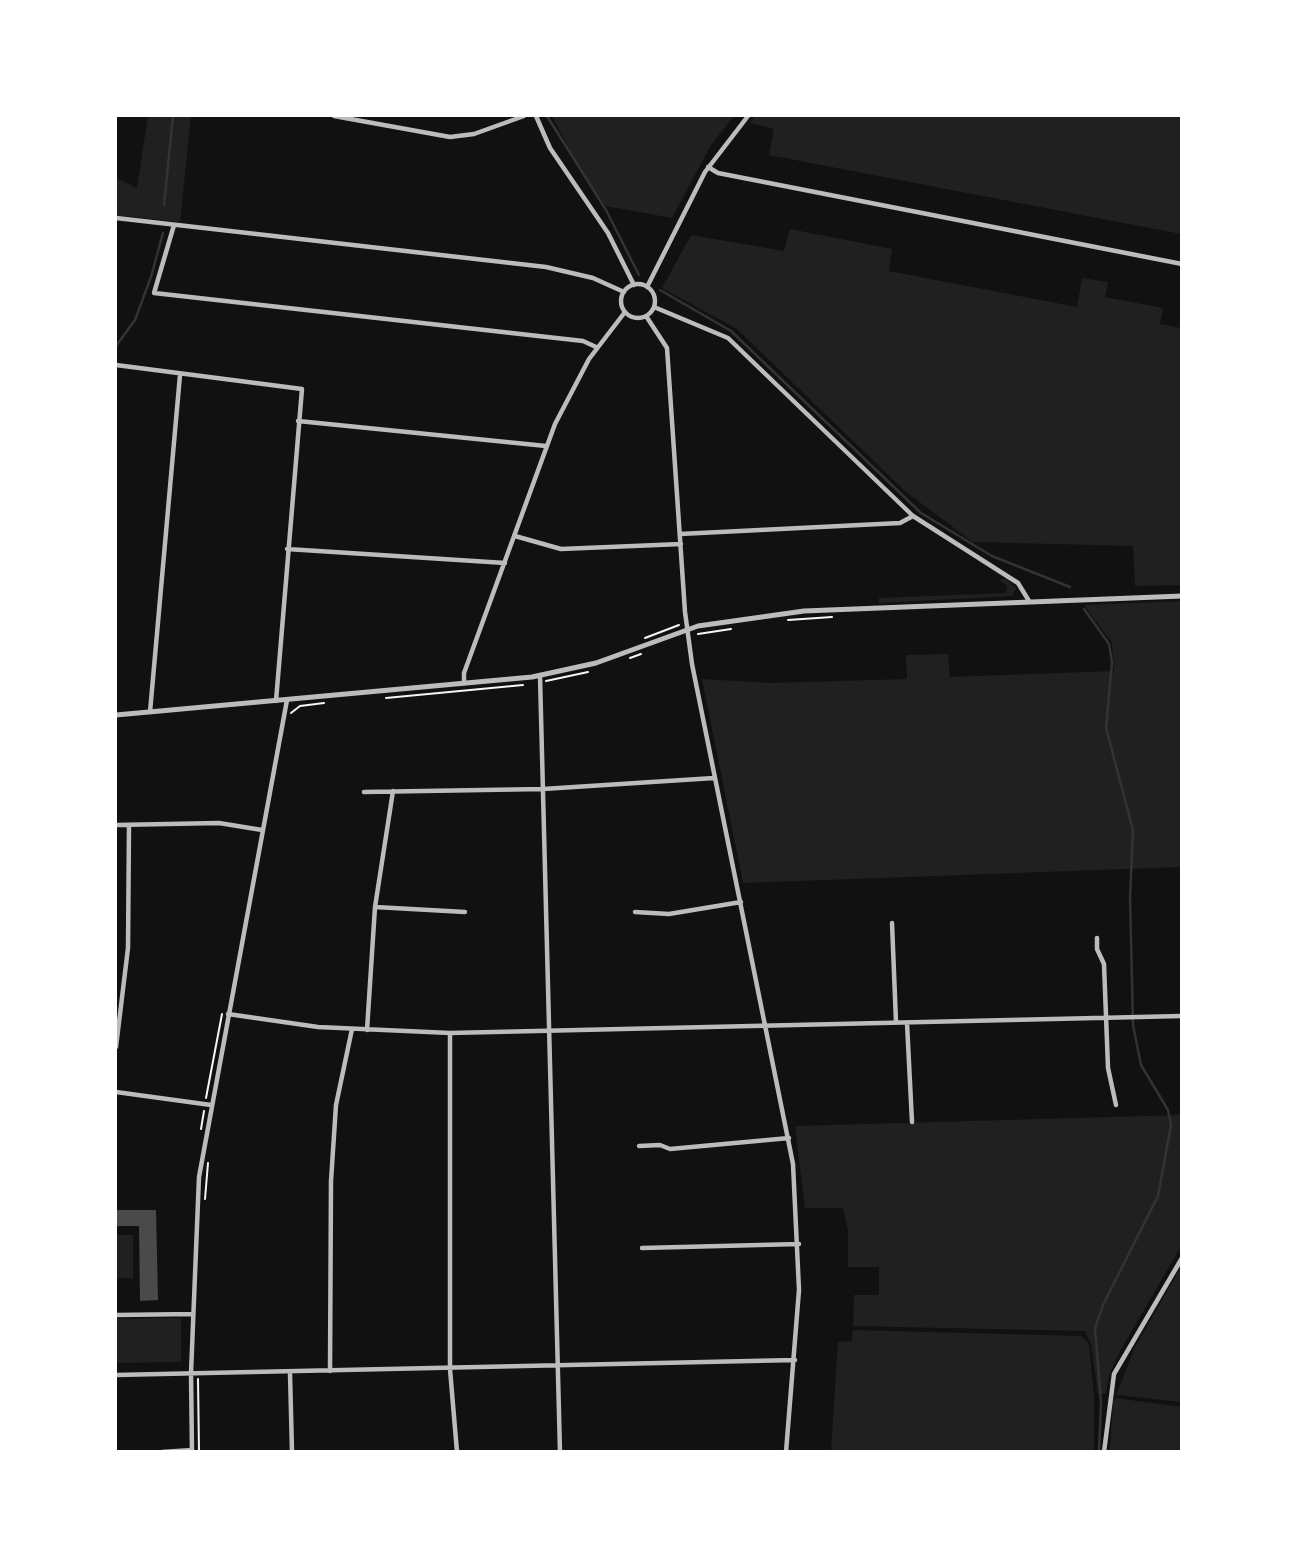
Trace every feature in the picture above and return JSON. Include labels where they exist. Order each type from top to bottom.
[{"type":"street","points":[[334,116],[450,137],[474,134],[524,116]]},
{"type":"street","points":[[536,116],[550,148],[596,214],[634,285]]},
{"type":"street","points":[[648,287],[708,167],[748,116]]},
{"type":"street","points":[[708,167],[718,173],[1181,264]]},
{"type":"street","points":[[116,218],[547,267],[593,278],[624,292]]},
{"type":"street","points":[[174,225],[154,293],[583,341],[596,347]]},
{"type":"street","points":[[634,285],[648,287],[654,296],[654,307],[646,316],[635,318],[625,312],[621,303],[624,292],[634,285]]},
{"type":"street","points":[[654,307],[728,338],[914,516],[1018,583],[1029,601]]},
{"type":"street","points":[[464,685],[464,673],[547,446],[574,383],[596,347],[625,312]]},
{"type":"street","points":[[646,316],[666,344],[669,355],[687,628],[714,778],[789,1138],[799,1244],[796,1360],[786,1451]]},
{"type":"street","points":[[116,365],[302,389],[276,701]]},
{"type":"street","points":[[150,712],[180,374]]},
{"type":"street","points":[[298,421],[547,446]]},
{"type":"street","points":[[680,534],[900,523],[914,516]]},
{"type":"street","points":[[515,536],[561,549],[681,544]]},
{"type":"street","points":[[287,549],[505,563]]},
{"type":"street","points":[[116,715],[540,676],[606,660],[687,628],[803,611],[1181,596]]},
{"type":"street","points":[[540,676],[560,1451]]},
{"type":"street","points":[[162,1451],[192,1451],[191,1373],[199,1177],[287,700]]},
{"type":"street","points":[[364,792],[543,789],[714,778]]},
{"type":"street","points":[[367,1030],[375,907],[393,791]]},
{"type":"street","points":[[116,825],[219,823],[262,830]]},
{"type":"street","points":[[116,1047],[130,911],[129,825]]},
{"type":"street","points":[[635,912],[669,914],[741,902]]},
{"type":"street","points":[[375,907],[466,912]]},
{"type":"street","points":[[892,923],[896,1023]]},
{"type":"street","points":[[1097,938],[1097,949],[1104,964],[1108,1068],[1116,1105]]},
{"type":"street","points":[[228,1014],[352,1029],[450,1033],[1181,1016]]},
{"type":"street","points":[[907,1023],[912,1122]]},
{"type":"street","points":[[330,1371],[331,1181],[335,1105],[352,1029]]},
{"type":"street","points":[[450,1033],[450,1369],[457,1451]]},
{"type":"street","points":[[116,1092],[211,1105]]},
{"type":"street","points":[[639,1146],[660,1145],[670,1149],[789,1138]]},
{"type":"street","points":[[642,1248],[799,1244]]},
{"type":"street","points":[[1104,1451],[1109,1394],[1117,1366],[1181,1258]]},
{"type":"street","points":[[116,1315],[193,1314]]},
{"type":"street","points":[[116,1375],[796,1360]]},
{"type":"street","points":[[290,1373],[292,1451]]},
{"type":"path","points":[[780,621],[843,617]]},
{"type":"path","points":[[635,642],[680,625]]},
{"type":"path","points":[[694,633],[733,628]]},
{"type":"path","points":[[546,681],[594,670]]},
{"type":"path","points":[[385,698],[527,684]]},
{"type":"path","points":[[291,716],[300,706],[326,703]]},
{"type":"path","points":[[205,1202],[210,1152]]},
{"type":"path","points":[[198,1373],[200,1451]]},
{"type":"shaded area","points":[[148,116],[191,116],[180,222],[116,215],[116,178],[137,188]]},
{"type":"shaded area","points":[[552,116],[734,116],[711,145],[672,218],[605,206]]},
{"type":"shaded area","points":[[755,116],[1181,116],[1181,234],[769,155],[774,129],[750,123]]},
{"type":"shaded area","points":[[790,229],[892,249],[889,271],[1077,307],[1082,278],[1108,282],[1105,297],[1163,308],[1160,324],[1181,328],[1181,585],[1135,586],[1133,546],[973,542],[906,492],[737,329],[662,288],[691,235],[784,251]]},
{"type":"shaded area","points":[[1006,579],[1016,588],[1012,596],[879,603],[879,598],[1006,593],[1007,586],[999,580]]},
{"type":"shaded area","points":[[1181,601],[1181,867],[743,883],[702,679],[770,683],[907,679],[906,655],[948,654],[950,677],[1114,671],[1112,643],[1084,605]]},
{"type":"shaded area","points":[[1181,1115],[1181,1246],[1119,1353],[1109,1376],[1106,1394],[1098,1394],[1091,1344],[1085,1331],[853,1326],[854,1295],[879,1295],[879,1267],[848,1267],[848,1230],[843,1208],[805,1208],[795,1126]]},
{"type":"shaded area","points":[[116,1235],[133,1235],[133,1278],[116,1278]]},
{"type":"shaded area","points":[[1181,1267],[1181,1402],[1116,1395],[1135,1347]]},
{"type":"shaded area","points":[[181,1318],[181,1362],[117,1363],[116,1319]]},
{"type":"shaded area","points":[[853,1330],[1081,1336],[1089,1344],[1094,1397],[1094,1451],[831,1451],[838,1342],[852,1341]]},
{"type":"shaded area","points":[[1116,1398],[1181,1407],[1181,1451],[1110,1451],[1113,1401]]},
{"type":"building","points":[[116,1210],[156,1210],[158,1300],[140,1301],[139,1226],[116,1226]]},
{"type":"waterway","points":[[164,205],[173,116]]},
{"type":"waterway","points":[[547,116],[606,210],[639,275]]},
{"type":"waterway","points":[[116,346],[135,320],[163,233]]},
{"type":"waterway","points":[[660,290],[731,331],[921,513],[992,556],[1070,587]]},
{"type":"waterway","points":[[1084,609],[1109,644],[1112,662],[1106,728],[1133,830],[1130,898],[1133,1025],[1141,1065],[1168,1110],[1171,1125],[1158,1196],[1103,1305],[1095,1328],[1101,1402],[1099,1452]]}]
